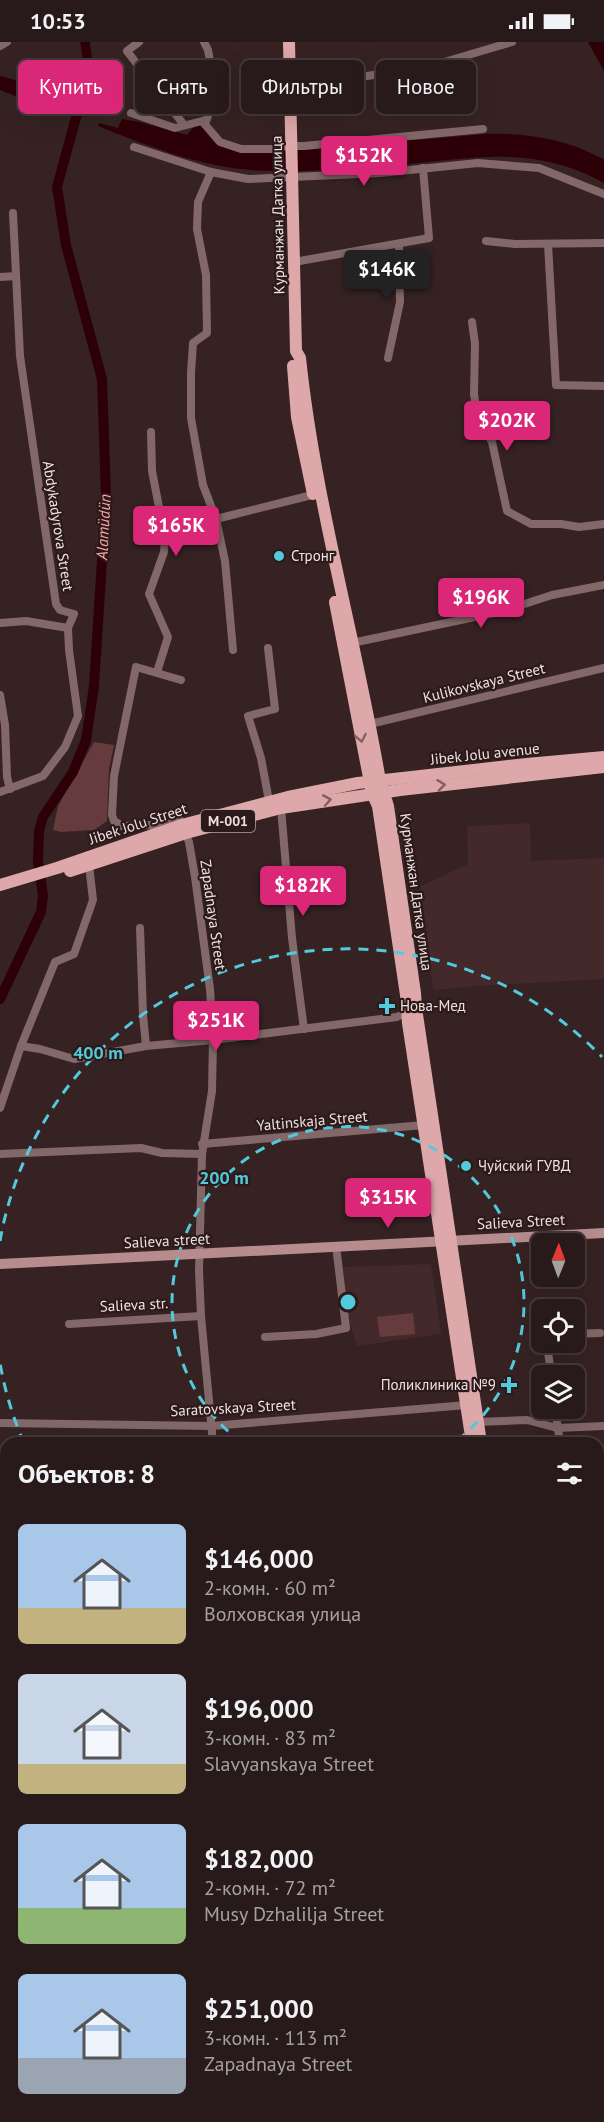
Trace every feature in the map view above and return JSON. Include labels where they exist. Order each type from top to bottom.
[{"type":"main road","name":"Курманжан Датка улица","points":[[289,42],[289,60]]},
{"type":"main road","name":"Курманжан Датка улица","points":[[290,114],[296,351],[300,358],[317,494],[376,787],[388,806],[447,1241]]},
{"type":"main road","name":"Курманжан Датка улица","points":[[317,494],[370,724],[378,806],[424,1125],[447,1241],[480,1437]]},
{"type":"main road","name":"Jibek Jolu avenue","points":[[376,787],[527,764],[604,757]]},
{"type":"main road","name":"Jibek Jolu avenue","points":[[376,787],[604,767]]},
{"type":"main road","name":"Jibek Jolu Street","points":[[58,871],[89,865],[184,829],[269,801],[376,787]]},
{"type":"main road","name":"Jibek Jolu Street","points":[[58,871],[154,829],[184,829],[376,787]]},
{"type":"main road","name":"М-001","points":[[0,893],[20,883],[58,871]]},
{"type":"main road","name":"М-001","points":[[0,885],[20,883]]},
{"type":"main road","name":"Salieva Street","points":[[336,1246],[604,1233]]},
{"type":"main road","points":[[447,1241],[471,1437]]},
{"type":"main road","name":"Salieva street","points":[[0,1264],[336,1246]]},
{"type":"street","points":[[0,46],[7,42]]},
{"type":"street","points":[[139,42],[127,51],[184,125]]},
{"type":"street","points":[[204,42],[208,50],[216,94],[205,124]]},
{"type":"street","points":[[364,76],[431,66],[512,42]]},
{"type":"street","points":[[131,113],[175,128],[202,121],[220,142],[241,149],[276,149],[483,129]]},
{"type":"street","points":[[134,147],[211,172],[248,179],[478,163],[539,168],[604,194]]},
{"type":"street","points":[[294,262],[429,238],[423,168]]},
{"type":"street","points":[[211,172],[198,202],[197,229],[206,275],[207,333],[193,343],[191,418],[203,484],[216,519],[225,561],[233,650]]},
{"type":"street","name":"Abdykadyrova Street","points":[[0,792],[43,776],[65,747],[78,716],[68,628],[74,614],[60,610],[56,604],[20,356],[13,213]]},
{"type":"street","points":[[486,242],[604,243]]},
{"type":"street","points":[[548,243],[556,385],[604,386]]},
{"type":"street","points":[[388,358],[400,302],[399,244]]},
{"type":"street","points":[[0,277],[16,276]]},
{"type":"street","points":[[472,322],[475,344],[474,394],[477,415],[492,442],[507,511],[531,524],[561,524],[579,527],[604,524]]},
{"type":"street","points":[[151,432],[152,471],[165,538],[164,552],[149,594],[168,637],[157,672]]},
{"type":"street","points":[[216,519],[317,494]]},
{"type":"street","points":[[352,643],[503,611],[552,595],[604,585]]},
{"type":"street","points":[[0,622],[26,621],[68,628]]},
{"type":"street","points":[[268,648],[275,709],[248,716],[261,759],[269,801]]},
{"type":"street","points":[[154,829],[122,826],[114,821],[112,815],[114,777],[136,667],[181,680]]},
{"type":"street","name":"Kulikovskaya Street","points":[[370,724],[604,668]]},
{"type":"street","points":[[0,695],[5,724],[7,777],[10,789]]},
{"type":"street","points":[[281,808],[292,938],[304,1029]]},
{"type":"street","name":"Zapadnaya Street","points":[[184,829],[189,842],[195,877],[210,989],[213,1040],[212,1091],[202,1144],[200,1255],[201,1316],[213,1437]]},
{"type":"street","points":[[0,1108],[21,1046],[55,962],[74,954],[93,900],[89,865]]},
{"type":"street","points":[[140,928],[146,1046]]},
{"type":"street","points":[[21,1046],[74,1059],[146,1046],[398,1017],[407,1012]]},
{"type":"street","name":"Yaltinskaja Street","points":[[202,1144],[424,1125]]},
{"type":"street","points":[[0,1154],[141,1149],[162,1153],[202,1154]]},
{"type":"street","points":[[265,1337],[316,1334],[346,1328],[336,1246]]},
{"type":"street","name":"Salieva str.","points":[[69,1324],[201,1316]]},
{"type":"street","points":[[585,1334],[600,1333]]},
{"type":"street","name":"Saratovskaya Street","points":[[0,1423],[212,1426],[467,1405]]},
{"type":"street","points":[[556,1419],[559,1437]]},
{"type":"street","points":[[478,1422],[526,1420],[557,1428],[604,1426]]},
{"type":"shaded area","points":[[80,42],[90,42],[92,60],[82,60]]},
{"type":"shaded area","points":[[588,42],[604,42],[604,71]]},
{"type":"shaded area","points":[[0,76],[18,81],[18,97],[0,90]]},
{"type":"shaded area","points":[[122,119],[187,135],[196,125],[200,125],[215,143],[228,147],[272,152],[487,134],[535,137],[558,141],[604,159],[604,183],[555,163],[508,157],[324,170],[250,170],[205,163],[184,157],[98,126],[99,123],[118,128]]},
{"type":"shaded area","points":[[94,742],[114,745],[109,769],[107,821],[94,830],[61,832],[53,830],[58,806]]},
{"type":"shaded area","points":[[530,823],[531,861],[604,858],[604,979],[433,990],[421,886],[468,864],[467,826]]},
{"type":"shaded area","points":[[431,1264],[441,1334],[357,1346],[347,1313],[343,1267]]},
{"type":"shaded area","points":[[413,1313],[415,1334],[380,1337],[377,1317]]},
{"type":"waterway","name":"Alamüdün","points":[[0,999],[41,912],[43,895],[38,861],[39,831],[43,817],[73,772],[86,740],[94,686],[106,497],[102,379],[66,245],[57,187],[77,114]]},
{"type":"place","name":"Стронг","points":[[279,556]]},
{"type":"place","name":"Нова-Мед","points":[[387,1006]]},
{"type":"place","name":"Чуйский ГУВД","points":[[466,1166]]},
{"type":"place","name":"Поликлиника №9","points":[[509,1385]]}]
